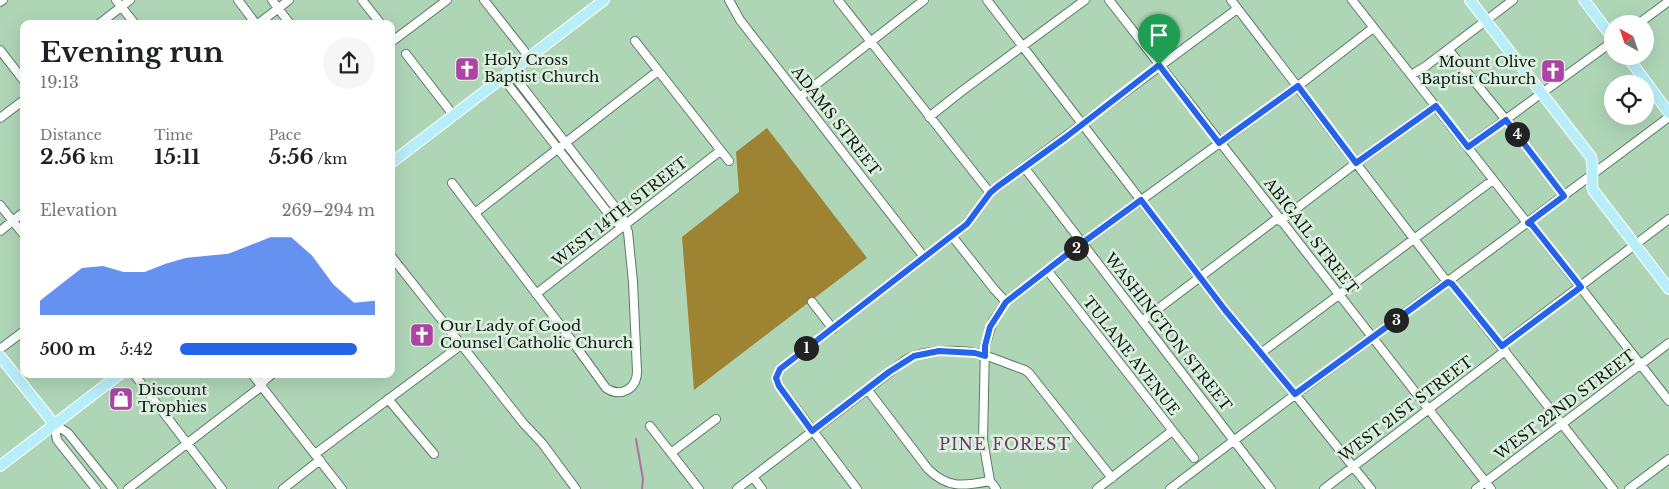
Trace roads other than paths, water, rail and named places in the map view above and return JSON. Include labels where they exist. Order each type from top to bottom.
[{"type":"main road","points":[[395,157],[454,116],[604,0]]},
{"type":"main road","points":[[1470,0],[1591,157],[1593,162],[1591,176],[1593,190],[1669,288]]},
{"type":"main road","points":[[1584,0],[1604,26]]},
{"type":"main road","points":[[1634,65],[1669,113]]},
{"type":"main road","points":[[0,356],[54,424]]},
{"type":"main road","points":[[0,466],[115,378]]},
{"type":"street","points":[[103,20],[119,3],[130,0]]},
{"type":"street","points":[[238,0],[254,20]]},
{"type":"street","points":[[272,0],[287,20]]},
{"type":"street","points":[[262,20],[288,0]]},
{"type":"street","points":[[362,0],[378,20]]},
{"type":"street","points":[[395,37],[447,0]]},
{"type":"street","points":[[484,0],[530,57]]},
{"type":"street","name":"ADAMS STREET","points":[[729,0],[740,20],[924,257]]},
{"type":"street","points":[[838,0],[990,193]]},
{"type":"street","points":[[800,97],[924,0]]},
{"type":"street","points":[[987,0],[1200,276],[1371,489]]},
{"type":"street","points":[[929,117],[1085,0]]},
{"type":"street","name":"ABIGAIL STREET","points":[[1109,0],[1491,489]]},
{"type":"street","points":[[1231,0],[1448,282],[1452,284],[1613,489]]},
{"type":"street","points":[[1411,75],[1426,66],[1513,0]]},
{"type":"street","points":[[1356,1],[1373,28],[1524,219],[1532,225],[1669,401]]},
{"type":"street","points":[[1650,15],[1669,1]]},
{"type":"street","points":[[119,3],[132,20]]},
{"type":"street","points":[[857,489],[779,386],[776,378],[780,369],[967,224],[990,193],[1237,8]]},
{"type":"street","points":[[996,489],[990,481],[983,440],[985,346],[990,327],[1006,302],[1141,200],[1298,86],[1373,28]]},
{"type":"street","points":[[635,40],[729,161]]},
{"type":"street","points":[[1468,147],[1604,48]]},
{"type":"street","points":[[1448,49],[1506,120],[1564,196]]},
{"type":"street","points":[[0,50],[20,76]]},
{"type":"street","points":[[406,54],[454,116]]},
{"type":"street","points":[[476,213],[658,72]]},
{"type":"street","points":[[452,182],[606,388],[614,393],[623,393],[634,384],[638,372],[633,282],[628,232],[622,216],[566,143],[507,75]]},
{"type":"street","points":[[507,75],[558,149],[615,222],[625,226]]},
{"type":"street","points":[[0,118],[20,103]]},
{"type":"street","points":[[1142,320],[1436,106]]},
{"type":"street","points":[[1170,489],[1669,117]]},
{"type":"street","name":"WEST 14TH STREET","points":[[536,294],[720,151]]},
{"type":"street","name":"WASHINGTON STREET","points":[[1024,167],[1271,489]]},
{"type":"street","points":[[1261,353],[1493,180]]},
{"type":"street","points":[[0,205],[20,230]]},
{"type":"street","points":[[0,231],[20,215]]},
{"type":"street","name":"WEST 21ST STREET","points":[[1324,489],[1430,410],[1503,349],[1669,219]]},
{"type":"street","points":[[952,236],[1006,302]]},
{"type":"street","points":[[395,261],[524,424],[542,443],[576,489]]},
{"type":"street","name":"TULANE AVENUE","points":[[1047,270],[1194,458]]},
{"type":"street","points":[[812,302],[833,329]]},
{"type":"street","points":[[0,349],[20,334]]},
{"type":"street","name":"WEST 22ND STREET","points":[[1476,489],[1669,343]]},
{"type":"street","points":[[283,489],[317,457],[388,399],[461,345]]},
{"type":"street","points":[[737,489],[907,359],[922,353],[939,351],[975,353],[1030,373],[1112,478]]},
{"type":"street","points":[[137,378],[222,489]]},
{"type":"street","points":[[255,378],[342,489]]},
{"type":"street","points":[[128,489],[258,389],[268,378]]},
{"type":"street","points":[[867,390],[936,477],[957,486],[990,481]]},
{"type":"street","points":[[388,399],[434,454]]},
{"type":"street","points":[[671,453],[716,419]]},
{"type":"street","points":[[54,424],[57,440],[96,489]]},
{"type":"street","points":[[54,424],[68,433],[113,489]]},
{"type":"street","points":[[650,426],[699,489]]},
{"type":"street","points":[[1097,489],[1172,431]]},
{"type":"street","points":[[1629,489],[1669,459]]},
{"type":"street","points":[[753,477],[762,489]]},
{"type":"waterway","points":[[636,439],[643,479],[642,489]]},
{"type":"place","name":"Holy Cross Baptist Church","points":[[467,69]]},
{"type":"place","name":"Mount Olive Baptist Church","points":[[1553,71]]},
{"type":"place","name":"Our Lady of Good Counsel Catholic Church","points":[[422,335]]},
{"type":"place","name":"Discount Trophies","points":[[121,399]]},
{"type":"district","name":"PINE FOREST","points":[[1005,444]]}]
